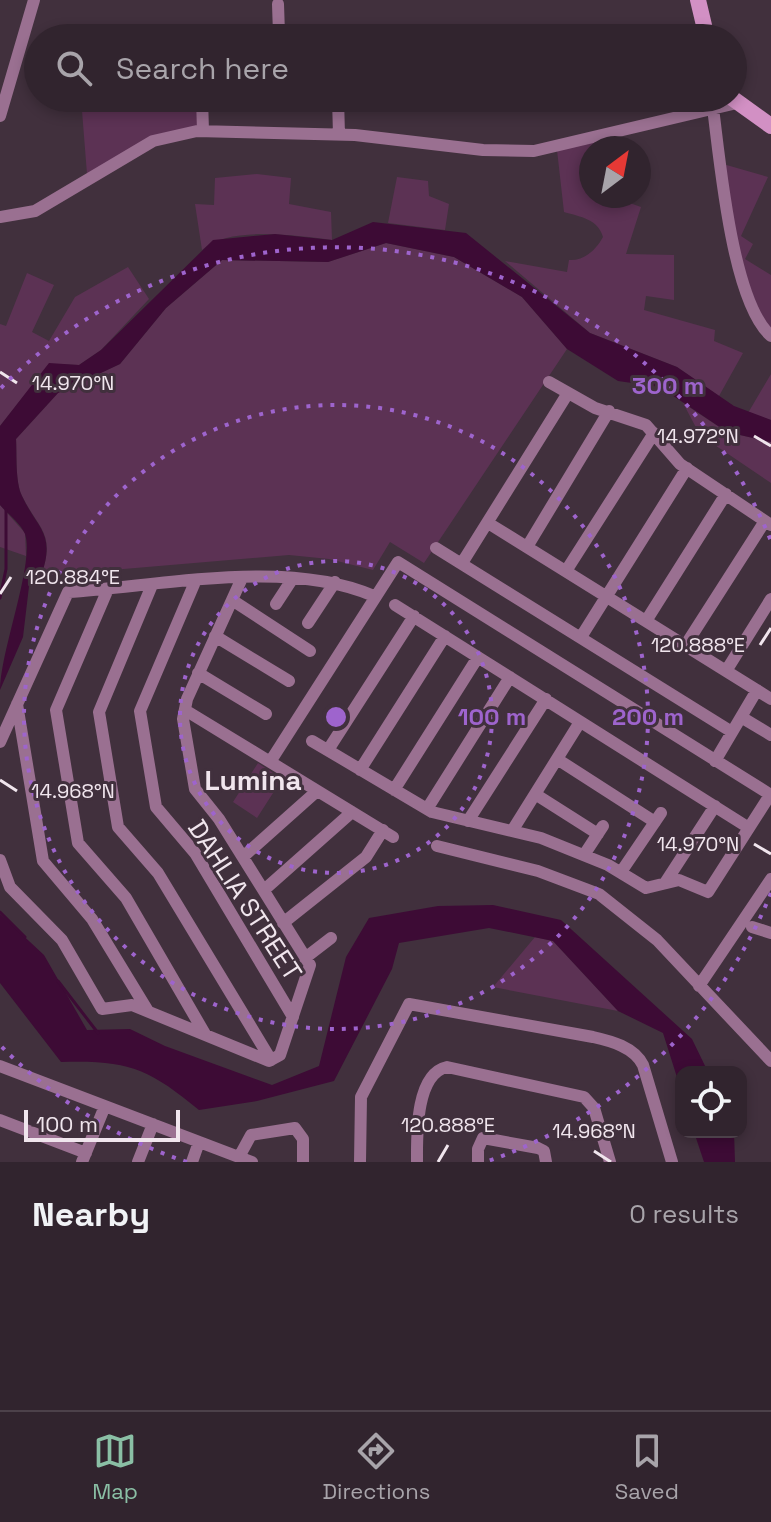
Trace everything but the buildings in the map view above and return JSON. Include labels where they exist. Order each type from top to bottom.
[{"type":"main road","points":[[698,0],[704,24]]},
{"type":"main road","points":[[747,109],[771,126]]},
{"type":"street","points":[[27,24],[34,0]]},
{"type":"street","points":[[278,4],[279,24]]},
{"type":"street","points":[[0,116],[24,34]]},
{"type":"street","points":[[202,112],[203,131]]},
{"type":"street","points":[[338,112],[339,135]]},
{"type":"street","points":[[0,217],[35,211],[153,141],[203,131],[339,135],[483,150],[534,151],[696,112]]},
{"type":"street","points":[[714,112],[732,245],[759,323],[771,336]]},
{"type":"street","points":[[549,382],[646,425],[687,468],[768,523],[685,646]]},
{"type":"street","points":[[462,563],[568,393]]},
{"type":"street","points":[[527,547],[609,411]]},
{"type":"street","points":[[566,571],[654,433]]},
{"type":"street","points":[[581,637],[687,468]]},
{"type":"street","points":[[646,621],[726,494]]},
{"type":"street","points":[[488,523],[766,693],[741,717],[715,761]]},
{"type":"street","points":[[436,548],[732,732]]},
{"type":"street","points":[[270,762],[393,564],[401,563],[771,795],[708,892],[679,880],[646,888],[584,855],[512,831],[427,809],[312,741]]},
{"type":"street","points":[[0,742],[68,592],[242,578],[293,578],[335,582],[374,596]]},
{"type":"street","points":[[242,578],[198,673],[183,719],[195,789],[244,856],[307,961]]},
{"type":"street","points":[[276,604],[293,578]]},
{"type":"street","name":"DAHLIA STREET","points":[[195,582],[140,711],[156,807],[195,853],[293,1017]]},
{"type":"street","points":[[308,623],[335,582]]},
{"type":"street","points":[[152,585],[99,712],[118,827],[158,873],[271,1060]]},
{"type":"street","points":[[108,589],[56,710],[78,843],[126,898],[205,1035]]},
{"type":"street","points":[[726,671],[771,599]]},
{"type":"street","points":[[232,600],[310,651]]},
{"type":"street","points":[[395,605],[749,828]]},
{"type":"street","points":[[328,750],[414,616]]},
{"type":"street","points":[[215,636],[289,681]]},
{"type":"street","points":[[360,770],[445,636]]},
{"type":"street","points":[[394,790],[478,657]]},
{"type":"street","points":[[198,673],[266,714]]},
{"type":"street","points":[[427,809],[510,677]]},
{"type":"street","points":[[468,821],[546,699]]},
{"type":"street","points":[[17,704],[43,861],[92,919],[148,1011]]},
{"type":"street","points":[[185,710],[388,833],[366,857],[283,923]]},
{"type":"street","points":[[741,717],[771,735]]},
{"type":"street","points":[[512,831],[580,722]]},
{"type":"street","points":[[557,759],[658,818],[621,872]]},
{"type":"street","points":[[244,856],[317,791]]},
{"type":"street","points":[[535,794],[601,830],[584,855]]},
{"type":"street","points":[[665,883],[715,806]]},
{"type":"street","points":[[264,890],[352,812]]},
{"type":"street","points":[[437,846],[589,888],[644,928],[771,1061]]},
{"type":"street","points":[[0,860],[10,887],[62,940],[102,1009],[132,1005],[271,1060],[280,1055],[307,961],[331,938]]},
{"type":"street","points":[[699,986],[771,879]]},
{"type":"street","points":[[360,1162],[361,1097],[409,1004],[612,1041],[635,1054],[643,1065],[672,1162]]},
{"type":"street","points":[[0,1066],[246,1160],[251,1135],[295,1128],[303,1139],[303,1162]]},
{"type":"street","points":[[417,1162],[416,1113],[436,1072],[447,1067],[584,1097],[594,1108],[610,1162]]},
{"type":"street","points":[[0,1120],[84,1158],[105,1106]]},
{"type":"street","points":[[138,1162],[153,1124]]},
{"type":"street","points":[[478,1162],[478,1149],[483,1138],[538,1148],[544,1151],[546,1162]]},
{"type":"street","points":[[192,1162],[199,1142]]},
{"type":"shaded area","points":[[82,112],[198,112],[197,126],[155,136],[87,174]]},
{"type":"shaded area","points":[[579,144],[579,208],[641,208],[626,254],[674,255],[674,300],[646,296],[644,310],[715,330],[714,341],[743,353],[719,396],[677,367],[590,333],[505,261],[567,272],[569,260],[585,257],[603,237],[597,226],[588,220],[564,212],[557,150]]},
{"type":"shaded area","points":[[723,164],[768,177],[741,236],[753,244],[745,259],[771,275],[771,330],[763,322],[736,249]]},
{"type":"shaded area","points":[[257,174],[291,178],[289,204],[331,212],[332,240],[246,235],[214,242],[202,250],[195,204],[214,205],[215,178]]},
{"type":"shaded area","points":[[397,177],[428,181],[429,196],[449,204],[445,230],[388,223]]},
{"type":"shaded area","points":[[373,222],[466,233],[590,333],[677,367],[734,406],[771,420],[771,442],[727,432],[660,387],[618,381],[567,349],[522,297],[454,257],[386,243],[328,262],[222,260],[166,308],[120,364],[58,393],[16,439],[20,490],[43,533],[47,550],[41,576],[30,578],[23,637],[0,690],[27,547],[23,530],[0,505],[0,426],[49,363],[79,365],[101,350],[213,240],[275,234],[332,240]]},
{"type":"shaded area","points":[[386,243],[454,257],[522,297],[567,349],[424,563],[390,542],[373,570],[329,559],[289,555],[41,576],[46,541],[20,490],[16,439],[58,393],[120,364],[166,308],[222,260],[328,262]]},
{"type":"shaded area","points":[[128,267],[149,299],[101,350],[79,365],[49,364],[0,426],[0,324],[6,326],[27,273],[54,285],[32,332],[49,341],[75,297]]},
{"type":"shaded area","points":[[771,374],[771,420],[748,413]]},
{"type":"shaded area","points":[[683,403],[727,432],[771,442],[771,483],[700,435]]},
{"type":"shaded area","points":[[0,505],[25,533],[26,556],[0,547]]},
{"type":"shaded area","points":[[258,763],[282,779],[257,818],[233,802]]},
{"type":"shaded area","points":[[493,905],[561,920],[692,1039],[705,1066],[675,1066],[675,1071],[663,1033],[618,1011],[553,941],[489,928],[399,943],[392,969],[334,1081],[257,1101],[199,1110],[165,1084],[136,1070],[104,1063],[61,1062],[0,983],[0,914],[44,955],[87,1030],[130,1029],[165,1046],[272,1085],[319,1066],[346,957],[369,918],[438,906]]},
{"type":"shaded area","points":[[535,937],[553,941],[618,1011],[493,987]]},
{"type":"shaded area","points":[[696,1138],[734,1138],[735,1162],[704,1162]]},
{"type":"waterway","points":[[0,598],[6,569],[6,510]]},
{"type":"waterway","points":[[0,912],[25,937]]},
{"type":"waterway","points":[[58,981],[98,1033]]},
{"type":"district","name":"Lumina","points":[[253,780]]}]
